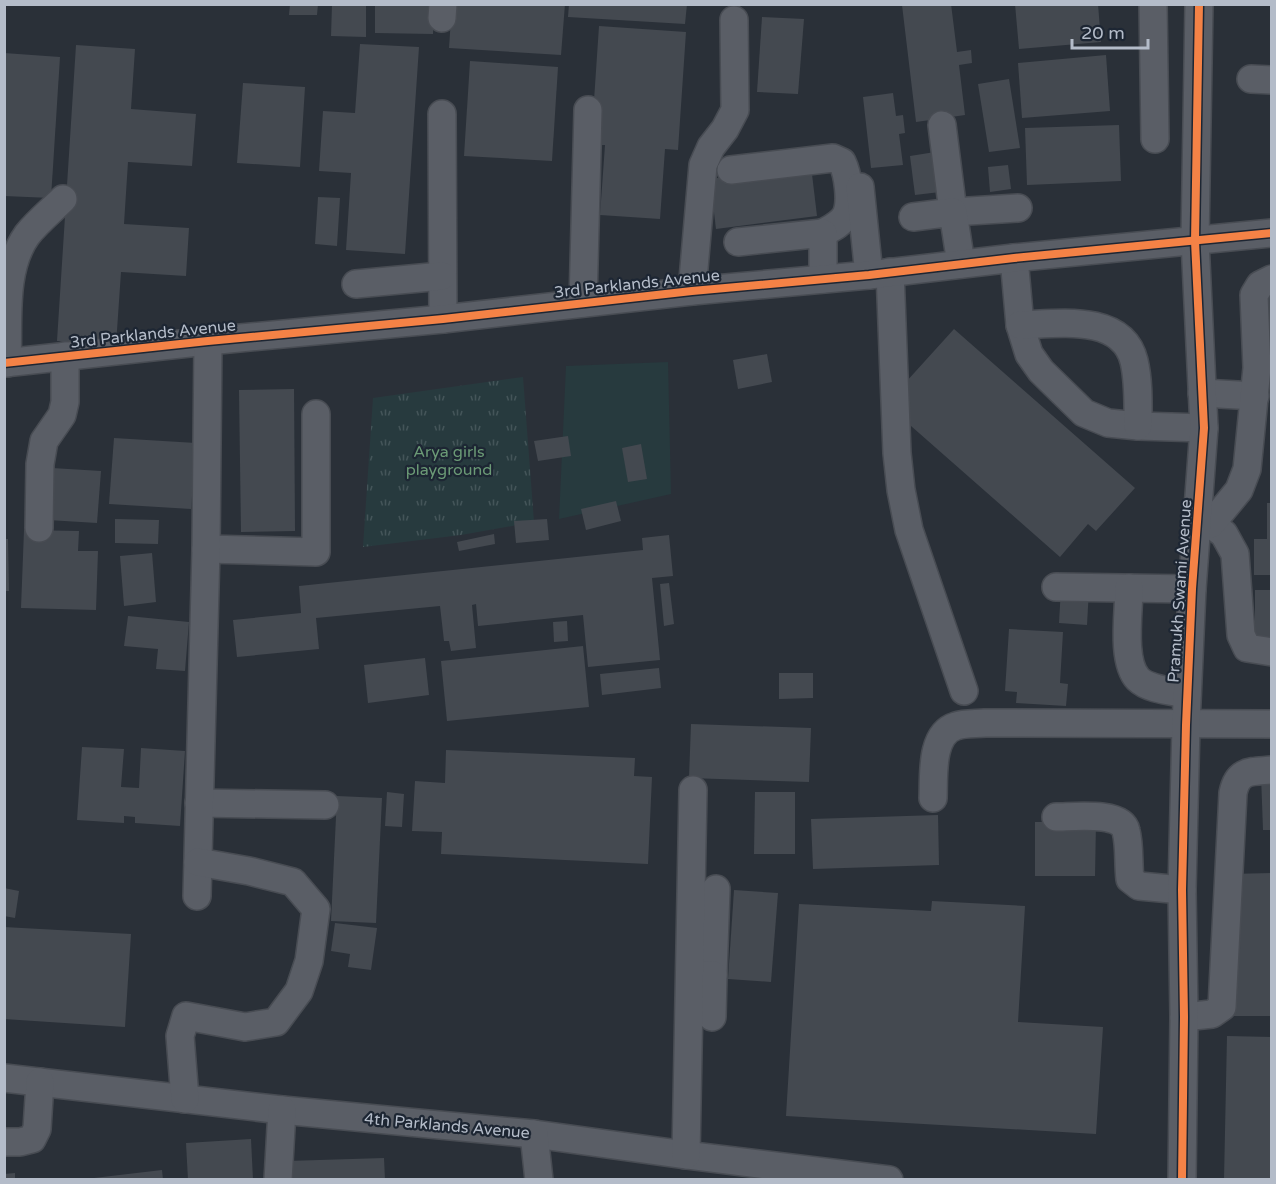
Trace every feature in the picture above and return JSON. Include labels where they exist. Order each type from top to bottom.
[{"type":"street","points":[[1153,4],[1155,140]]},
{"type":"street","name":"Pramukh Swami Avenue","points":[[1182,1179],[1184,1017],[1182,890],[1185,725],[1192,589],[1205,523],[1204,428],[1195,241],[1199,4]]},
{"type":"street","points":[[693,291],[703,165],[711,147],[725,129],[735,110],[734,20]]},
{"type":"street","points":[[583,303],[588,110]]},
{"type":"street","points":[[442,114],[443,319]]},
{"type":"street","points":[[942,124],[961,264]]},
{"type":"street","points":[[731,170],[833,158],[842,162],[847,171],[849,196],[847,214],[836,226],[823,233],[738,242]]},
{"type":"street","points":[[857,161],[880,274],[901,490],[909,530],[964,691]]},
{"type":"street","points":[[6,363],[11,276],[18,254],[27,235],[63,199]]},
{"type":"street","points":[[913,217],[1018,208]]},
{"type":"street","points":[[823,233],[823,279]]},
{"type":"street","name":"3rd Parklands Avenue","points":[[6,363],[1272,233]]},
{"type":"street","points":[[1014,258],[1020,325],[1029,354],[1041,370],[1084,412],[1108,423],[1204,428]]},
{"type":"street","points":[[356,284],[442,276]]},
{"type":"street","points":[[1272,279],[1260,285],[1254,295],[1257,368],[1247,469],[1239,490],[1205,523],[1224,534],[1235,554],[1241,635],[1247,648],[1272,652]]},
{"type":"street","points":[[1020,325],[1070,323],[1092,325],[1108,330],[1124,341],[1134,359],[1137,378],[1138,426]]},
{"type":"street","points":[[197,896],[206,549],[208,341]]},
{"type":"street","points":[[39,528],[40,464],[44,441],[62,415],[65,402],[65,356]]},
{"type":"street","points":[[1202,393],[1255,396]]},
{"type":"street","points":[[206,549],[316,552],[316,414]]},
{"type":"street","points":[[1056,587],[1192,589]]},
{"type":"street","points":[[1129,588],[1130,666],[1139,680],[1155,688],[1187,694]]},
{"type":"street","points":[[933,798],[936,752],[943,733],[956,726],[985,723],[1272,724]]},
{"type":"street","points":[[1184,1017],[1212,1014],[1222,1007],[1235,782],[1240,776],[1249,772],[1272,771]]},
{"type":"street","points":[[693,790],[700,976],[712,1017]]},
{"type":"street","points":[[199,803],[325,805]]},
{"type":"street","points":[[1056,817],[1108,818],[1121,822],[1126,830],[1130,879],[1139,886],[1182,890]]},
{"type":"street","points":[[185,1099],[180,1036],[186,1016],[245,1027],[276,1022],[299,991],[309,961],[315,909],[293,882],[249,870],[198,862]]},
{"type":"street","points":[[686,1155],[700,976],[716,889]]},
{"type":"street","name":"4th Parklands Avenue","points":[[4,1078],[282,1110],[534,1134],[890,1179]]},
{"type":"street","points":[[4,1142],[32,1139],[37,1129],[40,1082]]},
{"type":"street","points":[[278,1179],[282,1110]]},
{"type":"street","points":[[534,1134],[539,1179]]},
{"type":"green space","points":[[668,362],[671,494],[559,519],[566,366]]},
{"type":"green space","name":"Arya girls playground","points":[[523,377],[534,522],[461,535],[363,547],[373,398]]},
{"type":"building","points":[[290,4],[318,4],[317,15],[289,15]]},
{"type":"building","points":[[332,4],[366,4],[366,37],[331,36]]},
{"type":"building","points":[[375,4],[434,4],[433,34],[375,33]]},
{"type":"building","points":[[452,4],[565,4],[561,55],[449,48]]},
{"type":"building","points":[[569,4],[687,4],[685,24],[568,17]]},
{"type":"building","points":[[951,4],[957,52],[971,50],[972,63],[959,65],[965,115],[916,122],[902,5]]},
{"type":"building","points":[[1015,4],[1098,4],[1101,42],[1019,49]]},
{"type":"building","points":[[762,17],[804,19],[798,94],[757,92]]},
{"type":"building","points":[[599,26],[686,32],[678,150],[665,149],[660,219],[600,215],[605,145],[591,145]]},
{"type":"building","points":[[360,44],[419,47],[405,254],[346,250],[351,173],[319,171],[323,111],[355,113]]},
{"type":"building","points":[[76,45],[135,49],[131,109],[196,114],[192,166],[128,162],[124,224],[189,228],[186,276],[121,272],[116,345],[57,341]]},
{"type":"building","points":[[4,53],[60,57],[51,198],[4,196]]},
{"type":"building","points":[[1106,55],[1110,111],[1022,118],[1018,63]]},
{"type":"building","points":[[470,61],[558,67],[552,161],[464,156]]},
{"type":"building","points":[[1009,79],[1020,148],[989,152],[978,84]]},
{"type":"building","points":[[243,83],[305,87],[300,167],[237,163]]},
{"type":"building","points":[[893,93],[896,116],[903,115],[905,133],[899,134],[903,165],[871,168],[863,97]]},
{"type":"building","points":[[1119,125],[1121,181],[1027,185],[1025,128]]},
{"type":"building","points":[[935,152],[940,192],[915,195],[910,156]]},
{"type":"building","points":[[1008,165],[1011,189],[990,192],[988,167]]},
{"type":"building","points":[[811,166],[817,216],[716,229],[710,179]]},
{"type":"building","points":[[318,197],[340,198],[337,246],[315,244]]},
{"type":"building","points":[[1266,289],[1272,289],[1272,334],[1265,334]]},
{"type":"building","points":[[954,329],[1135,488],[1096,531],[1088,524],[1060,557],[886,404]]},
{"type":"building","points":[[767,354],[772,382],[738,389],[733,360]]},
{"type":"building","points":[[294,389],[295,531],[241,532],[239,390]]},
{"type":"building","points":[[568,436],[571,456],[538,461],[534,441]]},
{"type":"building","points":[[114,438],[196,443],[191,509],[109,504]]},
{"type":"building","points":[[641,444],[647,479],[628,482],[622,448]]},
{"type":"building","points":[[52,468],[101,471],[97,523],[48,520]]},
{"type":"building","points":[[616,501],[621,521],[586,530],[581,509]]},
{"type":"building","points":[[1267,503],[1272,503],[1272,575],[1254,575],[1254,539],[1267,539]]},
{"type":"building","points":[[115,519],[159,520],[158,544],[115,543]]},
{"type":"building","points":[[547,519],[549,540],[516,543],[514,521]]},
{"type":"building","points":[[24,530],[79,531],[78,551],[98,551],[96,610],[21,608]]},
{"type":"building","points":[[494,534],[495,544],[459,551],[457,542]]},
{"type":"building","points":[[669,535],[673,576],[652,578],[660,660],[588,667],[583,615],[478,626],[476,604],[472,605],[476,648],[451,651],[449,641],[444,641],[440,606],[316,618],[319,649],[237,657],[233,620],[301,613],[299,586],[643,550],[642,538]]},
{"type":"building","points":[[4,539],[8,539],[9,591],[4,591]]},
{"type":"building","points":[[152,553],[156,602],[124,606],[120,556]]},
{"type":"building","points":[[669,583],[674,624],[664,626],[660,584]]},
{"type":"building","points":[[1061,588],[1089,589],[1087,625],[1059,623]]},
{"type":"building","points":[[1255,590],[1272,590],[1272,638],[1255,638]]},
{"type":"building","points":[[128,616],[189,622],[185,671],[156,669],[158,649],[124,646]]},
{"type":"building","points":[[567,621],[568,641],[554,642],[553,622]]},
{"type":"building","points":[[1009,629],[1063,632],[1060,683],[1068,684],[1066,706],[1016,703],[1017,692],[1005,691]]},
{"type":"building","points":[[583,646],[589,707],[447,721],[441,661]]},
{"type":"building","points":[[425,658],[429,695],[368,703],[364,665]]},
{"type":"building","points":[[659,668],[661,688],[602,695],[600,674]]},
{"type":"building","points":[[779,673],[813,673],[813,698],[779,699]]},
{"type":"building","points":[[691,724],[811,728],[809,782],[689,778]]},
{"type":"building","points":[[82,747],[124,749],[121,787],[139,788],[141,748],[185,751],[180,826],[135,823],[135,817],[124,816],[124,823],[77,820]]},
{"type":"building","points":[[446,750],[635,758],[634,776],[652,777],[648,864],[441,854],[442,832],[412,831],[415,781],[445,783]]},
{"type":"building","points":[[1272,774],[1272,830],[1263,830],[1261,775]]},
{"type":"building","points":[[387,792],[404,794],[402,827],[385,826]]},
{"type":"building","points":[[755,792],[795,792],[795,854],[754,854]]},
{"type":"building","points":[[337,796],[382,798],[376,923],[331,921]]},
{"type":"building","points":[[938,815],[939,865],[813,869],[811,819]]},
{"type":"building","points":[[1035,822],[1096,822],[1095,876],[1035,876]]},
{"type":"building","points":[[1272,873],[1272,1016],[1231,1016],[1230,874]]},
{"type":"building","points":[[4,888],[19,891],[15,918],[4,916]]},
{"type":"building","points":[[734,890],[778,893],[771,982],[728,979]]},
{"type":"building","points":[[932,901],[1025,906],[1018,1022],[1103,1027],[1096,1134],[786,1116],[799,904],[931,911]]},
{"type":"building","points":[[335,923],[377,928],[371,970],[348,967],[350,954],[331,951]]},
{"type":"building","points":[[4,927],[131,934],[125,1027],[4,1019]]},
{"type":"building","points":[[1227,1036],[1272,1037],[1272,1180],[1224,1180]]},
{"type":"building","points":[[251,1139],[253,1180],[188,1180],[186,1143]]},
{"type":"building","points":[[384,1158],[385,1180],[288,1180],[287,1161]]},
{"type":"building","points":[[162,1170],[163,1180],[94,1180],[94,1178]]},
{"type":"building","points":[[15,1173],[15,1180],[4,1180],[4,1174]]},
{"type":"cycle path","points":[[1182,1180],[1184,1017],[1182,890],[1186,725],[1192,589],[1204,428],[1195,241],[1199,4]]},
{"type":"cycle path","points":[[4,363],[1272,233]]}]
